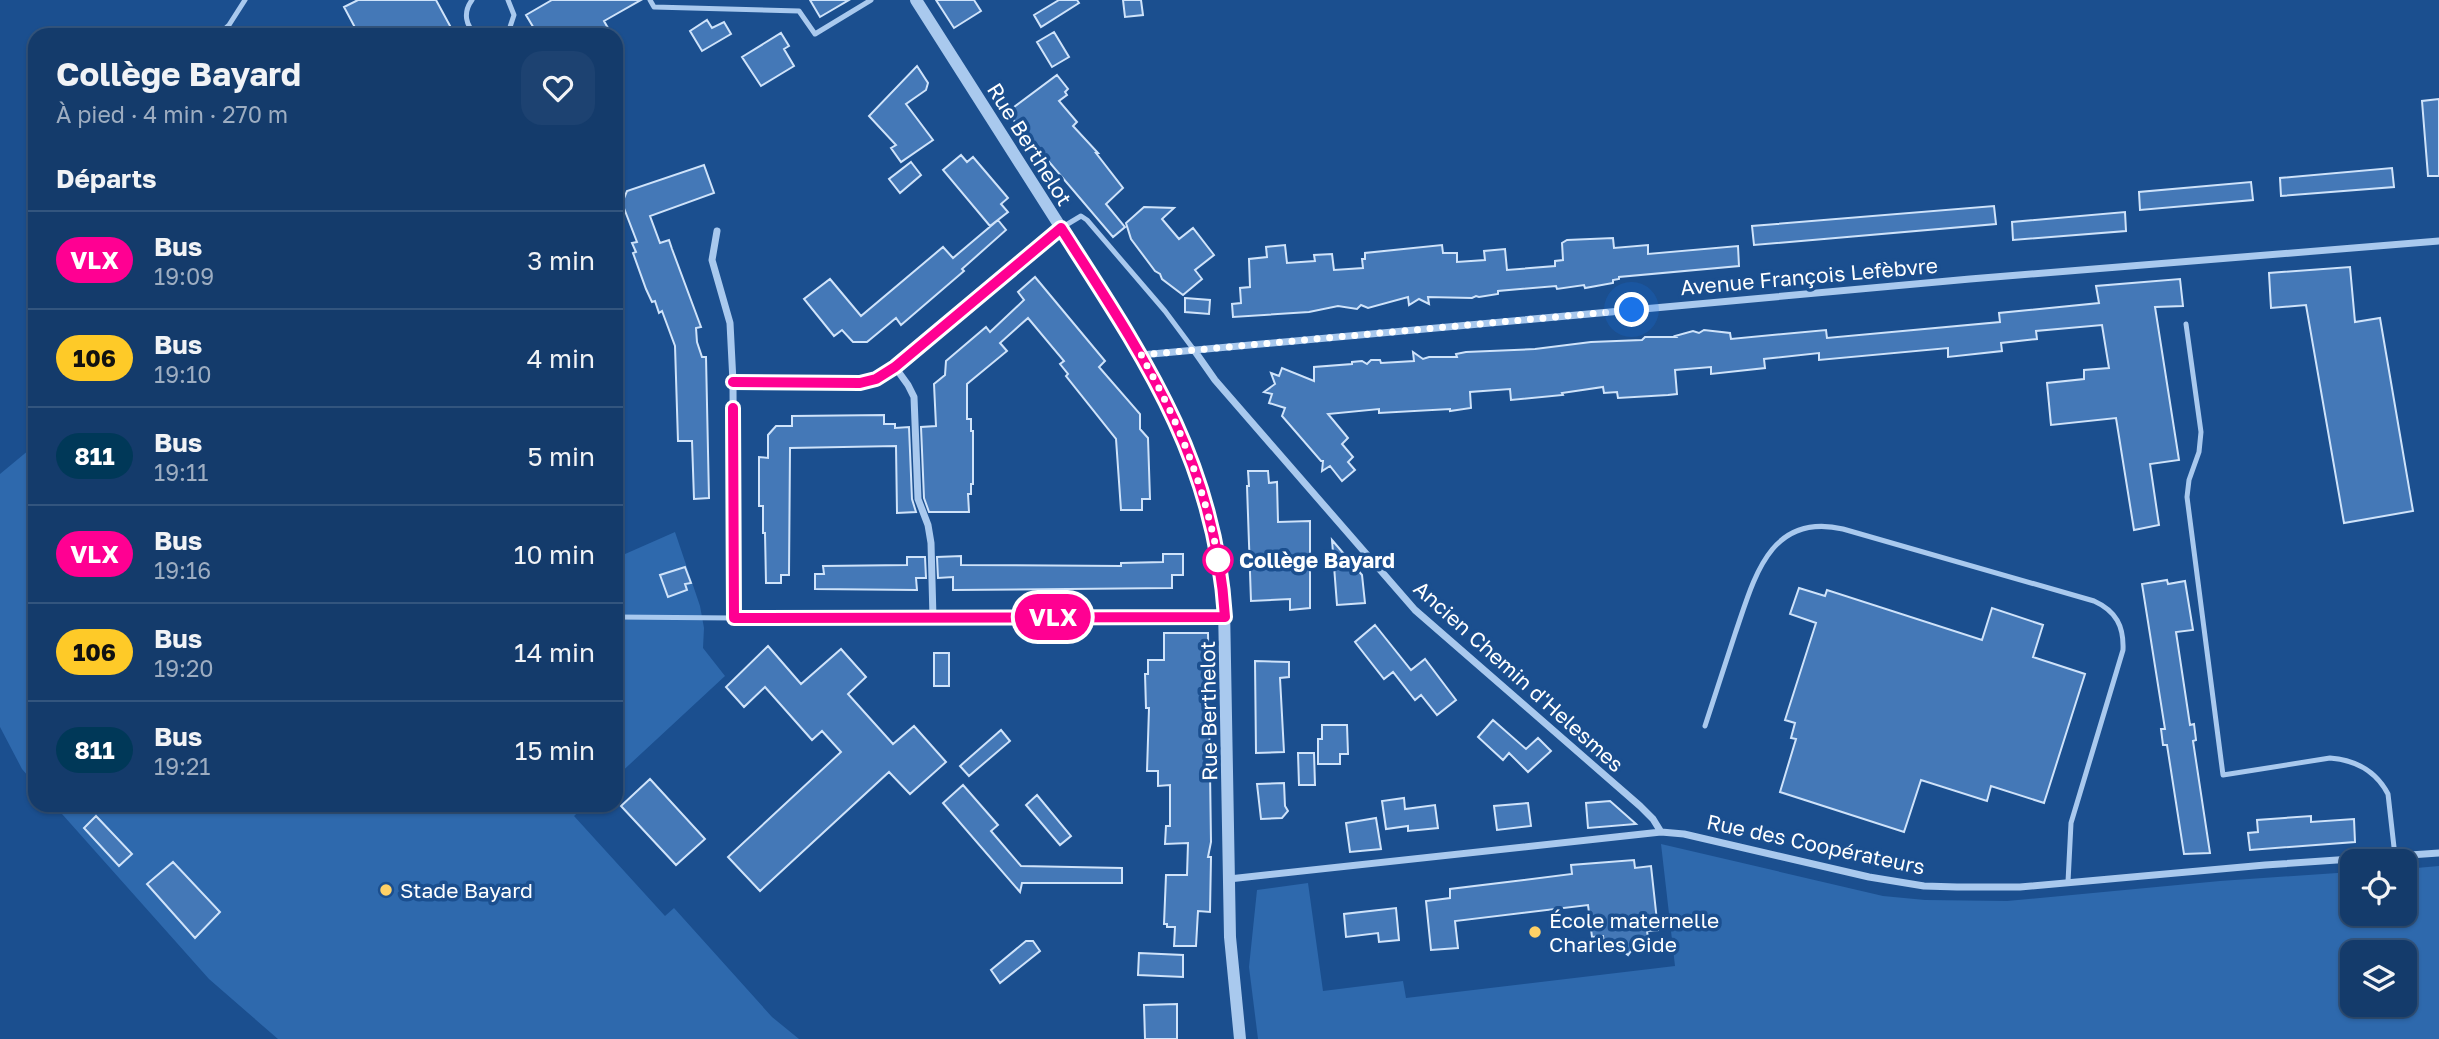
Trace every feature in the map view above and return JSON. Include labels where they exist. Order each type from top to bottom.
[{"type":"street","name":"Rue Berthelot","points":[[916,0],[1141,355],[1170,408],[1198,477],[1216,547],[1225,617],[1232,973],[1240,1039]]},
{"type":"street","points":[[733,382],[860,383],[876,379],[895,367],[1061,228]]},
{"type":"street","points":[[718,230],[712,260],[730,323],[733,382],[734,618],[1225,617]]},
{"type":"street","name":"Avenue François Lefèbvre","points":[[1141,355],[1997,276],[2439,241]]},
{"type":"street","name":"Ancien Chemin d'Helesmes","points":[[1194,350],[1215,380],[1410,605],[1640,806],[1653,818],[1661,832]]},
{"type":"street","points":[[895,367],[914,397],[918,499],[931,542],[933,618]]},
{"type":"street","name":"Rue des Coopérateurs","points":[[1229,879],[1661,832],[1684,834],[1869,877],[1924,886],[2020,887],[2340,860]]},
{"type":"street","name":"Rue des Coopérateurs","points":[[2417,854],[2439,853]]},
{"type":"lane","points":[[226,28],[245,0]]},
{"type":"lane","points":[[471,28],[466,12],[472,0]]},
{"type":"lane","points":[[508,28],[512,23],[513,8],[509,0]]},
{"type":"lane","points":[[650,0],[654,7],[799,11],[815,34],[871,0]]},
{"type":"lane","points":[[1061,228],[1081,216],[1087,220],[1166,311],[1194,350]]},
{"type":"lane","points":[[2186,324],[2201,432],[2199,452],[2189,480],[2187,497],[2223,775],[2330,758],[2362,766],[2377,779],[2388,794],[2394,849]]},
{"type":"lane","points":[[1705,726],[1758,570],[1773,547],[1797,531],[1825,526],[1843,529],[2094,601],[2109,610],[2119,621],[2124,640],[2071,823],[2067,882]]},
{"type":"lane","points":[[623,617],[734,618]]},
{"type":"shaded area","points":[[28,451],[28,776],[0,727],[0,474]]},
{"type":"shaded area","points":[[675,532],[700,606],[704,628],[703,648],[725,676],[623,771],[623,555]]},
{"type":"shaded area","name":"Stade Bayard","points":[[60,812],[578,812],[574,816],[665,916],[674,908],[772,1017],[799,1039],[278,1039],[209,979]]},
{"type":"shaded area","points":[[1661,844],[1883,896],[1925,900],[2007,901],[2340,873],[2340,926],[2417,926],[2417,868],[2439,866],[2439,1039],[1258,1039],[1249,967],[1257,890],[1308,883],[1323,991],[1403,981],[1406,998],[1675,966]]},
{"type":"building","points":[[358,0],[436,0],[451,28],[355,28],[344,7]]},
{"type":"building","points":[[552,0],[641,0],[604,21],[608,28],[534,28],[526,15]]},
{"type":"building","points":[[810,0],[849,0],[820,17]]},
{"type":"building","points":[[936,0],[974,0],[981,11],[954,28]]},
{"type":"building","points":[[1059,0],[1077,0],[1079,3],[1041,27],[1034,15]]},
{"type":"building","points":[[1123,0],[1141,0],[1143,15],[1125,17]]},
{"type":"building","points":[[707,20],[712,28],[724,22],[731,34],[702,51],[690,31]]},
{"type":"building","points":[[1054,32],[1069,57],[1052,67],[1037,42]]},
{"type":"building","points":[[781,33],[789,46],[784,49],[794,66],[761,86],[742,57]]},
{"type":"building","points":[[917,66],[928,83],[926,90],[906,104],[933,140],[901,162],[891,148],[896,145],[869,116]]},
{"type":"building","points":[[1057,75],[1068,89],[1065,92],[1067,95],[1059,101],[1077,122],[1073,126],[1098,153],[1123,188],[1106,204],[1125,227],[1113,237],[1010,116],[1010,110]]},
{"type":"building","points":[[2439,99],[2439,176],[2428,176],[2422,101]]},
{"type":"building","points":[[961,155],[967,162],[973,157],[1008,198],[1001,204],[1008,212],[990,226],[943,170]]},
{"type":"building","points":[[911,162],[921,175],[900,193],[889,179]]},
{"type":"building","points":[[704,165],[714,193],[650,216],[660,243],[669,240],[701,327],[696,328],[702,357],[706,357],[709,498],[694,499],[692,441],[678,441],[675,346],[662,311],[659,313],[655,301],[652,302],[646,289],[633,253],[636,252],[632,243],[637,242],[623,206],[627,191]]},
{"type":"building","points":[[2392,168],[2394,187],[2281,196],[2280,178]]},
{"type":"building","points":[[2251,182],[2253,200],[2140,210],[2139,192]]},
{"type":"building","points":[[1994,206],[1996,224],[1754,245],[1752,226]]},
{"type":"building","points":[[1144,207],[1174,208],[1162,219],[1179,239],[1193,228],[1214,255],[1195,270],[1202,279],[1183,295],[1162,279],[1131,239],[1126,223]]},
{"type":"building","points":[[2125,212],[2126,231],[2013,240],[2012,222]]},
{"type":"building","points":[[998,220],[1006,230],[962,269],[964,271],[901,325],[896,318],[867,342],[853,342],[842,330],[834,336],[804,299],[830,279],[861,316],[943,247],[953,258]]},
{"type":"building","points":[[1613,238],[1614,248],[1648,245],[1648,254],[1738,246],[1739,266],[1619,277],[1613,280],[1613,283],[1585,288],[1584,285],[1557,289],[1556,286],[1498,291],[1498,294],[1472,298],[1428,297],[1429,304],[1419,299],[1409,305],[1408,297],[1368,308],[1361,305],[1357,309],[1338,306],[1309,312],[1233,317],[1232,304],[1241,303],[1240,288],[1250,287],[1249,259],[1267,257],[1266,247],[1285,245],[1287,263],[1315,261],[1314,255],[1332,254],[1334,270],[1363,268],[1362,259],[1365,259],[1365,253],[1442,245],[1443,253],[1457,253],[1457,262],[1485,260],[1484,251],[1505,249],[1507,270],[1555,266],[1555,261],[1563,260],[1562,243],[1567,240]]},
{"type":"building","points":[[2350,267],[2355,322],[2380,318],[2413,511],[2344,523],[2306,305],[2271,308],[2269,273]]},
{"type":"building","points":[[1035,277],[1105,361],[1099,367],[1140,414],[1140,429],[1148,438],[1150,499],[1142,499],[1142,510],[1121,510],[1116,439],[1066,376],[1068,374],[1060,364],[1064,361],[1028,318],[1000,343],[1007,351],[967,384],[967,419],[971,419],[973,431],[973,484],[971,494],[968,494],[969,512],[929,512],[924,498],[921,427],[936,426],[934,384],[945,375],[946,361],[986,327],[990,332],[1024,300],[1018,292]]},
{"type":"building","points":[[2180,279],[2183,306],[2155,307],[2179,460],[2150,464],[2159,525],[2134,530],[2116,418],[2051,425],[2047,383],[2084,379],[2084,370],[2109,368],[2102,325],[2036,331],[2037,339],[2001,343],[2002,351],[1948,357],[1948,348],[1819,360],[1819,353],[1764,359],[1765,368],[1711,374],[1711,367],[1675,370],[1677,394],[1618,398],[1617,392],[1604,393],[1603,387],[1562,393],[1563,395],[1511,400],[1510,389],[1470,392],[1471,408],[1450,411],[1379,413],[1379,409],[1328,414],[1348,438],[1342,444],[1353,457],[1348,462],[1355,470],[1342,481],[1330,466],[1322,471],[1323,461],[1282,416],[1285,408],[1269,403],[1272,394],[1264,392],[1275,384],[1271,373],[1279,376],[1282,368],[1314,381],[1314,367],[1362,361],[1367,364],[1371,360],[1380,360],[1381,363],[1414,361],[1413,352],[1423,359],[1457,357],[1456,354],[1466,352],[1535,349],[1591,342],[1642,340],[1645,337],[1676,337],[1704,330],[1730,333],[1731,339],[1826,330],[1827,338],[2000,322],[1999,313],[2099,303],[2096,286]]},
{"type":"building","points":[[1185,298],[1210,300],[1209,314],[1185,312]]},
{"type":"building","points":[[884,415],[884,424],[895,424],[895,428],[909,427],[912,499],[916,512],[897,513],[896,446],[790,448],[789,575],[781,575],[781,583],[766,583],[763,506],[759,506],[759,457],[768,458],[768,435],[776,426],[792,426],[792,416]]},
{"type":"building","points":[[1248,471],[1268,471],[1269,483],[1277,482],[1278,522],[1310,521],[1310,608],[1290,610],[1290,599],[1251,601]]},
{"type":"building","points":[[1332,540],[1362,575],[1365,603],[1337,605]]},
{"type":"building","points":[[1163,554],[1183,554],[1183,575],[1172,575],[1172,588],[953,590],[953,577],[938,578],[937,557],[961,556],[961,565],[1121,566],[1121,563],[1163,562]]},
{"type":"building","points":[[907,557],[925,557],[926,578],[916,578],[917,590],[815,589],[815,574],[824,574],[823,566],[907,565]]},
{"type":"building","points":[[685,567],[691,583],[685,584],[687,590],[668,597],[660,575]]},
{"type":"building","points":[[2167,580],[2168,584],[2185,581],[2193,630],[2176,632],[2190,725],[2194,724],[2196,740],[2193,741],[2210,853],[2184,854],[2167,745],[2163,745],[2161,729],[2165,729],[2142,584]]},
{"type":"building","points":[[1799,588],[1825,596],[1827,590],[1982,640],[1992,608],[2043,625],[2033,657],[2085,674],[2044,803],[1991,786],[1987,801],[1921,780],[1904,832],[1780,792],[1796,739],[1791,738],[1795,723],[1785,720],[1816,623],[1790,614]]},
{"type":"building","points":[[1375,625],[1411,670],[1425,659],[1456,700],[1437,715],[1421,695],[1415,700],[1393,672],[1384,679],[1355,642]]},
{"type":"building","points":[[1164,633],[1208,633],[1210,912],[1198,911],[1196,946],[1174,946],[1175,927],[1167,927],[1167,924],[1164,924],[1166,875],[1187,875],[1188,843],[1165,844],[1166,826],[1170,826],[1170,785],[1158,786],[1158,771],[1147,771],[1149,708],[1146,708],[1145,674],[1148,674],[1148,660],[1164,660]]},
{"type":"building","points":[[768,646],[801,684],[841,649],[866,677],[848,694],[893,744],[914,726],[946,762],[910,794],[889,772],[760,891],[728,857],[841,752],[822,731],[812,740],[765,687],[744,707],[726,687]]},
{"type":"building","points":[[934,653],[949,653],[949,686],[934,686]]},
{"type":"building","points":[[1255,661],[1289,662],[1289,677],[1280,678],[1284,752],[1256,753]]},
{"type":"building","points":[[1493,720],[1526,749],[1538,738],[1551,751],[1528,772],[1509,753],[1503,760],[1478,737]]},
{"type":"building","points":[[1322,725],[1347,725],[1348,754],[1340,754],[1340,764],[1318,764],[1318,739],[1322,739]]},
{"type":"building","points":[[1001,730],[1010,741],[969,776],[960,766]]},
{"type":"building","points":[[1298,753],[1314,753],[1315,785],[1299,785]]},
{"type":"building","points":[[650,779],[705,839],[676,865],[623,808],[623,804]]},
{"type":"building","points":[[1284,783],[1285,806],[1288,811],[1282,818],[1261,819],[1257,784]]},
{"type":"building","points":[[963,785],[998,825],[991,831],[1021,866],[1122,868],[1122,883],[1022,883],[1020,892],[943,803]]},
{"type":"building","points":[[1037,795],[1071,836],[1060,845],[1026,805]]},
{"type":"building","points":[[1404,798],[1405,809],[1435,805],[1438,828],[1408,831],[1408,826],[1386,829],[1382,801]]},
{"type":"building","points":[[1610,801],[1636,824],[1588,828],[1586,803]]},
{"type":"building","points":[[1528,803],[1531,826],[1497,830],[1494,806]]},
{"type":"building","points":[[96,816],[132,854],[119,866],[84,828]]},
{"type":"building","points":[[2311,816],[2311,822],[2354,819],[2355,842],[2250,850],[2248,833],[2258,832],[2257,820]]},
{"type":"building","points":[[1376,818],[1381,849],[1350,852],[1346,823]]},
{"type":"building","points":[[1634,860],[1635,868],[1651,866],[1658,930],[1647,931],[1649,944],[1635,946],[1628,955],[1619,948],[1605,949],[1603,936],[1592,937],[1588,905],[1455,921],[1458,948],[1431,950],[1426,901],[1450,898],[1450,889],[1572,874],[1571,865]]},
{"type":"building","points":[[173,862],[220,912],[195,938],[147,884]]},
{"type":"building","points":[[1396,908],[1399,940],[1379,942],[1378,933],[1346,937],[1344,914]]},
{"type":"building","points":[[1026,941],[1033,941],[1040,951],[1000,983],[991,970]]},
{"type":"building","points":[[1139,953],[1183,955],[1183,977],[1138,975]]},
{"type":"building","points":[[1177,1004],[1177,1039],[1145,1039],[1144,1005]]},
{"type":"bus line","name":"VLX","points":[[733,382],[860,383],[876,379],[895,367],[1061,228],[1153,376],[1183,438],[1198,477],[1212,529],[1225,617],[734,618],[733,408]]},
{"type":"place","name":"Collège Bayard","points":[[1218,560]]},
{"type":"place","name":"Stade Bayard","points":[[386,890]]},
{"type":"place","name":"École maternelle Charles Gide","points":[[1535,932]]},
{"type":"route","points":[[1218,560],[1219,563],[1191,456],[1170,408],[1141,355],[1632,310]]}]
